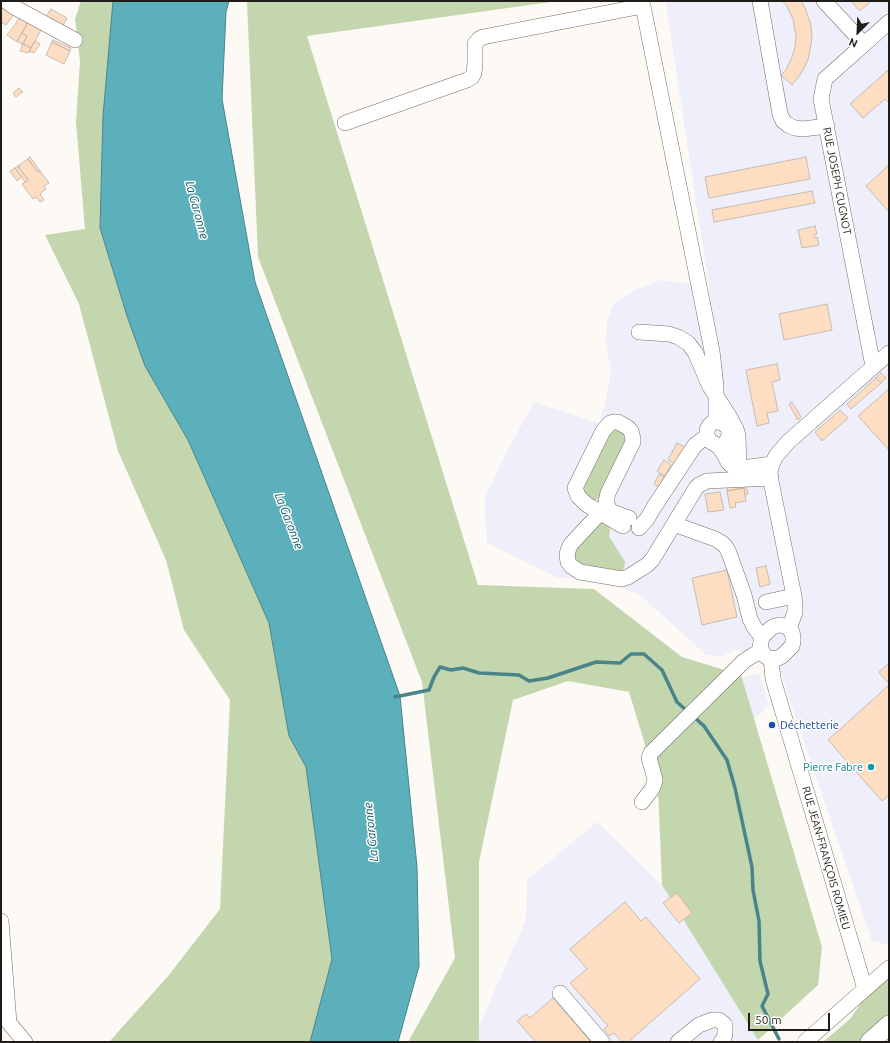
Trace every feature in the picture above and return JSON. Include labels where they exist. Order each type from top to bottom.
[{"type":"main road","points":[[870,1042],[889,1025]]},
{"type":"street","points":[[6,1],[14,7],[75,40]]},
{"type":"street","points":[[760,1],[780,114],[783,121],[795,128],[803,129],[827,126]]},
{"type":"street","points":[[824,1],[864,44]]},
{"type":"street","points":[[345,123],[472,77],[475,64],[475,44],[483,37],[643,6],[712,351],[716,396],[716,422]]},
{"type":"street","name":"RUE JOSEPH CUGNOT","points":[[873,366],[821,99],[825,79],[889,22]]},
{"type":"street","points":[[640,332],[678,336],[688,343],[694,352],[709,385],[736,429],[738,435],[739,468]]},
{"type":"street","points":[[789,629],[795,612],[795,605],[772,471],[776,456],[788,442],[889,352]]},
{"type":"street","points":[[613,422],[618,422],[631,430],[633,442],[608,493],[606,502],[612,512],[632,523],[600,512],[582,500],[578,496],[575,488],[603,432],[610,423],[613,422]]},
{"type":"street","points":[[724,454],[724,448],[729,436],[729,431],[724,424],[720,422],[712,423],[707,430],[708,437],[711,442],[715,444],[724,454],[731,465],[739,468],[772,471]]},
{"type":"street","points":[[632,523],[654,507],[695,445],[708,437]]},
{"type":"street","points":[[600,512],[571,544],[567,554],[568,562],[580,572],[622,579],[647,565],[652,560],[696,488],[707,482],[772,471]]},
{"type":"street","points":[[642,802],[652,789],[655,779],[649,758],[650,753],[744,661],[765,649],[771,628],[780,625],[785,626],[792,632],[793,642],[792,646],[778,658],[765,649],[750,619],[742,588],[726,547],[715,539],[674,524]]},
{"type":"street","points":[[766,602],[794,596]]},
{"type":"street","name":"RUE JEAN-FRANÇOIS ROMIEU","points":[[765,649],[865,989]]},
{"type":"street","points":[[1,921],[9,1023],[25,1042]]},
{"type":"street","points":[[805,1042],[889,968]]},
{"type":"street","points":[[560,993],[602,1042]]},
{"type":"street","points":[[678,1042],[698,1025],[712,1020],[719,1020],[725,1025],[725,1034],[721,1042]]},
{"type":"shaded area","points":[[669,1],[889,1],[889,945],[872,941],[780,671],[736,649],[722,657],[705,654],[640,595],[605,582],[556,577],[487,543],[484,500],[502,461],[534,402],[599,423],[605,404],[611,372],[606,342],[607,321],[613,304],[633,291],[660,280],[689,284],[710,293],[666,4]]},
{"type":"shaded area","points":[[759,673],[769,705],[747,726],[721,700],[743,677]]},
{"type":"shaded area","points":[[597,822],[662,885],[760,1042],[479,1042],[479,1026],[526,920],[527,880]]},
{"type":"green space","points":[[81,1],[113,1],[103,116],[100,229],[127,316],[145,366],[188,440],[269,623],[289,736],[306,767],[332,959],[310,1042],[109,1042],[169,975],[220,909],[230,700],[184,630],[166,560],[118,451],[79,304],[45,235],[85,229],[76,122],[80,61],[75,19]]},
{"type":"green space","points":[[247,1],[558,1],[307,36],[478,585],[594,589],[682,657],[741,675],[822,947],[818,985],[758,1040],[662,885],[658,787],[629,692],[568,681],[513,700],[479,862],[479,1042],[408,1042],[455,958],[422,682],[258,257]]},
{"type":"green space","points":[[613,427],[629,434],[599,498],[594,501],[588,500],[581,484]]},
{"type":"green space","points":[[599,520],[609,523],[609,536],[625,562],[622,572],[590,571],[574,559],[573,551]]},
{"type":"green space","points":[[889,976],[889,1017],[859,1042],[823,1042],[850,1019],[866,996]]},
{"type":"water","name":"La Garonne","points":[[113,1],[229,1],[226,12],[222,99],[255,282],[400,696],[417,867],[419,966],[398,1042],[310,1042],[332,959],[306,767],[289,736],[269,623],[188,440],[145,366],[127,316],[100,228],[103,116]]},
{"type":"building","points":[[782,1],[801,1],[811,25],[812,39],[808,60],[800,75],[792,85],[781,75],[786,70],[792,57],[796,36],[793,19],[787,6]]},
{"type":"building","points":[[851,1],[871,1],[860,11]]},
{"type":"building","points":[[3,5],[15,13],[6,25],[1,22],[1,8]]},
{"type":"building","points":[[51,9],[67,18],[62,27],[45,18]]},
{"type":"building","points":[[20,17],[28,22],[17,42],[7,35]]},
{"type":"building","points":[[28,22],[41,30],[31,48],[23,44],[27,36],[22,33]]},
{"type":"building","points":[[22,33],[27,36],[23,45],[17,41]]},
{"type":"building","points":[[53,40],[71,48],[70,51],[52,42]]},
{"type":"building","points":[[35,41],[40,44],[34,53],[29,51]]},
{"type":"building","points":[[52,42],[70,51],[64,64],[46,55]]},
{"type":"building","points":[[23,44],[31,48],[29,53],[20,51]]},
{"type":"building","points":[[887,71],[889,72],[889,103],[885,99],[863,118],[850,104]]},
{"type":"building","points":[[19,88],[23,92],[16,97],[13,93]]},
{"type":"building","points":[[30,157],[40,171],[38,172],[28,159]]},
{"type":"building","points":[[806,157],[810,179],[709,198],[705,177]]},
{"type":"building","points":[[28,159],[49,183],[44,186],[46,189],[40,194],[44,200],[40,202],[36,197],[33,199],[22,184],[28,180],[18,166]]},
{"type":"building","points":[[889,165],[889,212],[866,186]]},
{"type":"building","points":[[18,166],[28,180],[25,182],[15,168]]},
{"type":"building","points":[[15,168],[22,177],[17,181],[10,171]]},
{"type":"building","points":[[812,191],[815,203],[714,222],[712,210]]},
{"type":"building","points":[[815,226],[817,234],[814,234],[815,238],[817,237],[819,245],[802,248],[798,230]]},
{"type":"building","points":[[827,304],[832,330],[784,340],[779,314]]},
{"type":"building","points":[[777,364],[780,380],[772,382],[778,411],[767,413],[769,423],[757,426],[746,370]]},
{"type":"building","points":[[881,373],[886,378],[881,383],[876,378]]},
{"type":"building","points":[[876,378],[881,383],[851,409],[847,404]]},
{"type":"building","points":[[889,389],[889,450],[858,416]]},
{"type":"building","points":[[792,402],[801,417],[798,420],[789,404]]},
{"type":"building","points":[[840,410],[848,418],[822,441],[815,432]]},
{"type":"building","points":[[677,443],[687,448],[677,465],[668,460]]},
{"type":"building","points":[[664,460],[671,465],[665,476],[657,471]]},
{"type":"building","points":[[659,474],[664,477],[659,487],[654,484]]},
{"type":"building","points":[[746,485],[748,494],[745,495],[744,488],[727,491],[727,488]]},
{"type":"building","points":[[744,488],[746,501],[735,503],[736,507],[730,508],[727,491]]},
{"type":"building","points":[[720,492],[724,510],[708,512],[705,494]]},
{"type":"building","points":[[766,566],[770,584],[760,587],[756,568]]},
{"type":"building","points":[[727,570],[737,617],[702,625],[692,578]]},
{"type":"building","points":[[889,663],[889,684],[879,672]]},
{"type":"building","name":"Pierre Fabre","points":[[889,685],[889,795],[882,801],[828,740]]},
{"type":"building","points":[[677,893],[692,913],[679,923],[663,903]]},
{"type":"building","points":[[625,902],[641,921],[646,917],[700,979],[628,1042],[622,1042],[614,1033],[609,1036],[604,1029],[608,1026],[570,983],[587,969],[570,949]]},
{"type":"building","points":[[553,998],[591,1042],[536,1042],[517,1021],[526,1014],[530,1018]]},
{"type":"waterway","points":[[395,697],[429,690],[440,667],[451,670],[463,668],[479,673],[519,675],[529,681],[548,678],[596,662],[620,663],[631,654],[644,654],[662,670],[677,702],[688,712]]},
{"type":"waterway","points":[[693,716],[704,726],[727,760],[735,788],[752,867],[753,890],[759,921],[760,961],[768,994],[762,1006],[779,1039]]},
{"type":"place","name":"Déchetterie","points":[[772,725]]},
{"type":"place","name":"Pierre Fabre","points":[[871,767]]}]
